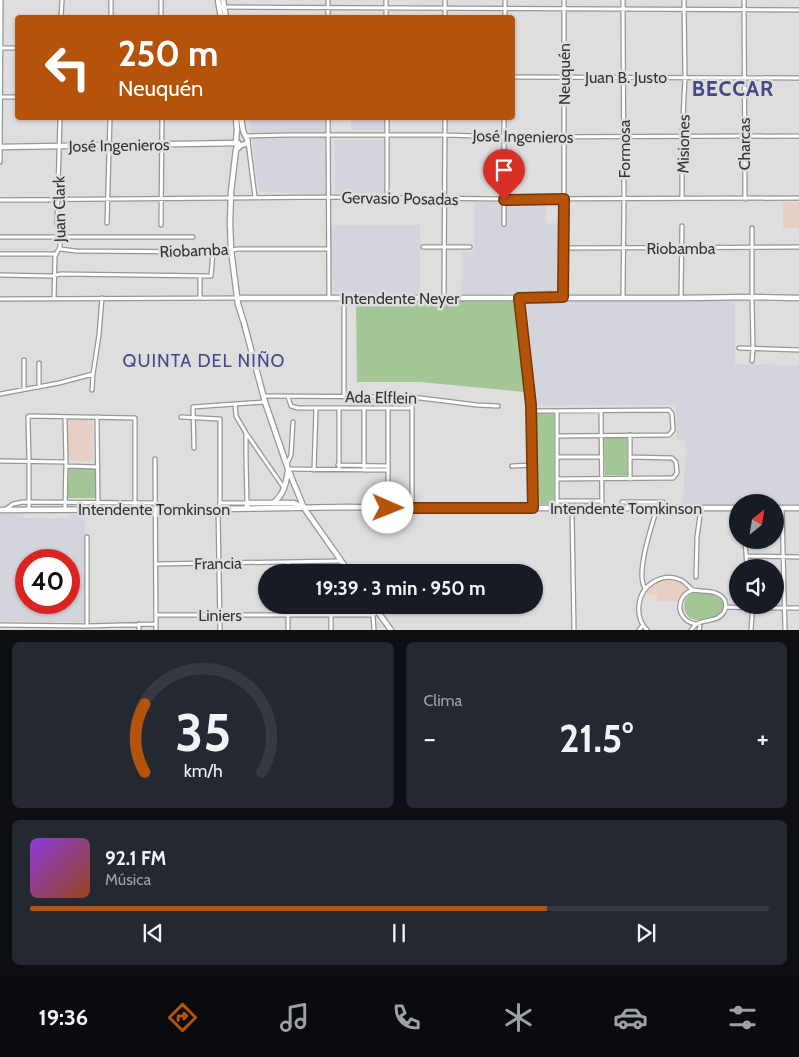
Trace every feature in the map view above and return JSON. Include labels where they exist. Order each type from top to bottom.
[{"type":"street","points":[[0,162],[1,0]]},
{"type":"street","points":[[62,0],[62,15]]},
{"type":"street","points":[[111,0],[111,15]]},
{"type":"street","points":[[160,0],[161,15]]},
{"type":"street","points":[[218,0],[225,15]]},
{"type":"street","points":[[221,15],[223,0]]},
{"type":"street","points":[[328,0],[328,15]]},
{"type":"street","points":[[386,0],[386,15]]},
{"type":"street","points":[[445,0],[445,15]]},
{"type":"street","points":[[505,0],[505,15]]},
{"type":"street","name":"Neuquén","points":[[563,297],[564,0]]},
{"type":"street","name":"Formosa","points":[[622,298],[624,199],[623,0]]},
{"type":"street","name":"Misiones","points":[[682,198],[682,137],[685,78],[684,0]]},
{"type":"street","name":"Charcas","points":[[744,0],[745,199]]},
{"type":"street","points":[[222,7],[799,10]]},
{"type":"street","points":[[0,48],[15,48]]},
{"type":"street","name":"Juan B. Justo","points":[[515,77],[799,78]]},
{"type":"street","points":[[0,97],[15,97]]},
{"type":"street","name":"Juan Clark","points":[[54,299],[56,254],[60,249],[60,236],[57,224],[60,120]]},
{"type":"street","points":[[107,223],[110,120]]},
{"type":"street","points":[[160,225],[162,120]]},
{"type":"street","points":[[236,120],[238,136],[236,139],[239,144]]},
{"type":"street","points":[[242,120],[246,137],[255,198]]},
{"type":"street","points":[[328,120],[329,299]]},
{"type":"street","points":[[387,120],[387,198]]},
{"type":"street","points":[[444,298],[445,120]]},
{"type":"street","points":[[504,120],[504,224]]},
{"type":"street","points":[[238,136],[242,134],[246,137]]},
{"type":"street","name":"José Ingenieros","points":[[246,137],[328,135],[504,137],[799,136]]},
{"type":"street","points":[[239,144],[244,145],[246,137]]},
{"type":"street","points":[[239,144],[236,150],[230,198],[231,250],[237,298],[264,399],[304,508],[342,564]]},
{"type":"street","name":"José Ingenieros","points":[[0,147],[239,144]]},
{"type":"street","name":"Gervasio Posadas","points":[[0,200],[328,197],[504,200],[799,198]]},
{"type":"street","points":[[681,298],[682,226]]},
{"type":"street","points":[[752,228],[754,349],[752,361]]},
{"type":"street","points":[[0,237],[194,237]]},
{"type":"street","points":[[423,247],[470,247]]},
{"type":"street","name":"Riobamba","points":[[564,248],[799,247]]},
{"type":"street","name":"Riobamba","points":[[60,249],[76,251],[223,252],[238,249],[328,249]]},
{"type":"street","points":[[0,275],[211,276],[213,252]]},
{"type":"street","points":[[0,254],[56,254]]},
{"type":"street","points":[[200,276],[200,297]]},
{"type":"street","name":"Intendente Neyer","points":[[0,299],[200,297],[329,299],[681,298],[752,296],[799,298]]},
{"type":"street","points":[[92,390],[102,298]]},
{"type":"street","points":[[519,298],[531,411],[533,508]]},
{"type":"street","points":[[344,299],[344,397]]},
{"type":"street","points":[[740,348],[799,350]]},
{"type":"street","points":[[24,360],[24,389]]},
{"type":"street","points":[[39,363],[39,387]]},
{"type":"street","points":[[0,394],[87,377],[93,374]]},
{"type":"street","points":[[288,396],[291,406],[298,408],[412,408]]},
{"type":"street","name":"Ada Elflein","points":[[194,418],[194,406],[235,404],[288,396],[412,397],[498,406]]},
{"type":"street","points":[[412,397],[412,508]]},
{"type":"street","points":[[235,404],[236,416],[284,488]]},
{"type":"street","points":[[314,470],[316,408]]},
{"type":"street","points":[[338,467],[340,408]]},
{"type":"street","points":[[364,408],[364,467]]},
{"type":"street","points":[[388,408],[388,508]]},
{"type":"street","points":[[601,410],[602,509]]},
{"type":"street","points":[[531,411],[671,411],[672,414],[673,430],[668,435],[557,436]]},
{"type":"street","points":[[556,411],[557,509]]},
{"type":"street","points":[[28,509],[28,416],[135,418],[135,509]]},
{"type":"street","points":[[65,417],[65,509]]},
{"type":"street","points":[[97,417],[98,509]]},
{"type":"street","points":[[181,417],[220,418],[220,503],[218,509],[220,630]]},
{"type":"street","points":[[194,418],[194,448]]},
{"type":"street","points":[[273,503],[278,500],[287,482],[293,422]]},
{"type":"street","points":[[246,433],[247,506]]},
{"type":"street","points":[[630,435],[630,479]]},
{"type":"street","points":[[557,457],[602,456]]},
{"type":"street","points":[[557,479],[673,478],[677,474],[676,462],[672,458],[630,457]]},
{"type":"street","points":[[155,459],[156,630]]},
{"type":"street","points":[[0,461],[29,461],[98,467]]},
{"type":"street","points":[[512,466],[533,465]]},
{"type":"street","points":[[288,467],[314,470],[338,467],[388,468]]},
{"type":"street","points":[[557,501],[602,501]]},
{"type":"street","name":"Intendente Tomkinson","points":[[2,510],[17,503],[29,502],[155,503]]},
{"type":"street","points":[[622,502],[665,502],[664,508]]},
{"type":"street","name":"Intendente Tomkinson","points":[[220,503],[304,508],[729,508]]},
{"type":"street","name":"Intendente Tomkinson","points":[[2,510],[218,509],[273,503],[294,503],[304,508]]},
{"type":"street","points":[[645,588],[642,576],[644,556],[657,508]]},
{"type":"street","points":[[696,576],[697,537],[701,508]]},
{"type":"street","points":[[784,508],[799,508]]},
{"type":"street","points":[[572,509],[574,630]]},
{"type":"street","points":[[87,537],[87,626]]},
{"type":"street","points":[[746,549],[746,559]]},
{"type":"street","points":[[783,549],[783,557]]},
{"type":"street","points":[[746,556],[799,557]]},
{"type":"street","name":"Francia","points":[[156,564],[340,561]]},
{"type":"street","points":[[647,630],[638,613],[638,606],[645,588],[649,584],[659,579],[670,577],[685,582],[693,590]]},
{"type":"street","points":[[691,630],[698,627],[719,617],[724,612],[726,607],[722,596],[715,593],[693,590],[686,593],[681,599],[680,607],[683,617],[698,627]]},
{"type":"street","points":[[784,608],[799,608]]},
{"type":"street","points":[[331,614],[331,630]]},
{"type":"street","name":"Liniers","points":[[156,615],[331,614]]},
{"type":"street","points":[[374,630],[376,614]]},
{"type":"street","points":[[376,614],[391,630]]},
{"type":"street","points":[[751,630],[752,614]]},
{"type":"street","points":[[784,614],[784,630]]},
{"type":"street","points":[[288,615],[288,630]]},
{"type":"street","points":[[138,624],[139,630]]},
{"type":"street","points":[[0,625],[13,627],[82,628],[87,626],[156,624]]},
{"type":"street","points":[[639,630],[643,625]]},
{"type":"shaded area","points":[[249,120],[325,120],[326,195],[259,192]]},
{"type":"shaded area","points":[[351,120],[385,120],[384,130],[351,130]]},
{"type":"shaded area","points":[[335,140],[387,140],[386,194],[335,193]]},
{"type":"shaded area","points":[[474,202],[546,203],[546,223],[562,224],[563,293],[461,294],[462,252],[474,252]]},
{"type":"shaded area","points":[[783,202],[799,202],[799,228],[783,228]]},
{"type":"shaded area","points":[[330,225],[420,225],[420,294],[333,292]]},
{"type":"shaded area","points":[[526,301],[735,301],[735,364],[799,365],[799,504],[784,504],[784,494],[729,494],[729,504],[683,504],[686,441],[677,440],[676,405],[536,405]]},
{"type":"shaded area","points":[[66,420],[93,420],[93,461],[66,461]]},
{"type":"shaded area","points":[[0,514],[23,514],[24,518],[68,518],[71,515],[85,515],[84,622],[0,621]]},
{"type":"shaded area","points":[[677,578],[693,589],[680,601],[657,601],[657,595],[641,594],[658,580]]},
{"type":"green space","points":[[356,301],[517,301],[525,392],[420,382],[357,382]]},
{"type":"green space","points":[[534,413],[554,413],[554,504],[534,504]]},
{"type":"green space","points":[[604,438],[627,438],[627,475],[605,475]]},
{"type":"green space","points":[[66,465],[96,465],[96,498],[66,498]]},
{"type":"green space","points":[[697,591],[713,595],[722,600],[724,604],[720,615],[699,620],[687,615],[684,606],[685,601],[688,596]]},
{"type":"district","name":"BECCAR","points":[[733,89]]},
{"type":"district","name":"QUINTA DEL NIÑO","points":[[204,361]]},
{"type":"route","points":[[388,508],[533,508],[531,405],[519,298],[563,297],[564,199],[504,200]]}]
